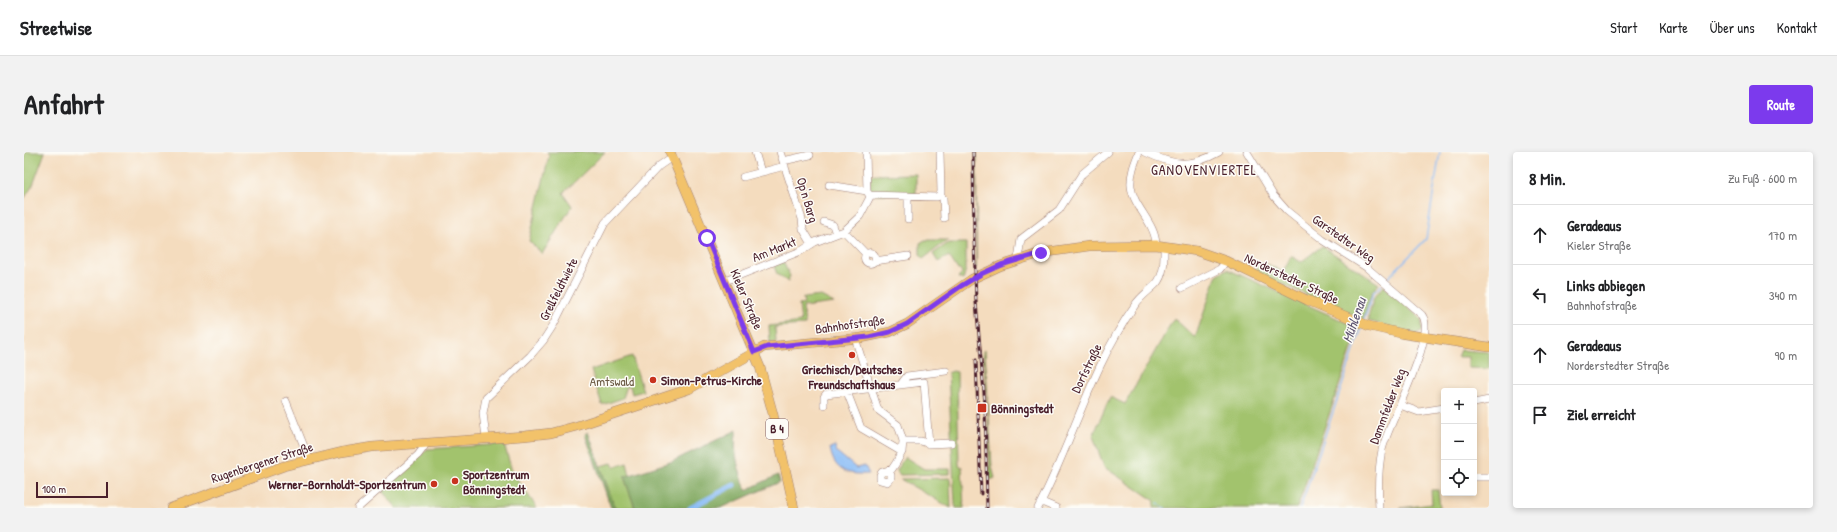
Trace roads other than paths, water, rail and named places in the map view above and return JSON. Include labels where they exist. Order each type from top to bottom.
[{"type":"main road","name":"Kieler Straße","points":[[671,154],[754,352],[773,414],[794,508]]},
{"type":"main road","name":"Norderstedter Straße","points":[[981,274],[1018,259],[1064,249],[1089,246],[1160,246],[1197,251],[1226,261],[1355,321],[1369,326],[1425,338],[1489,347]]},
{"type":"main road","name":"Bahnhofstraße","points":[[484,439],[551,433],[607,416],[689,389],[764,347],[880,335],[899,329],[981,274]]},
{"type":"main road","name":"Rugenbergener Straße","points":[[171,508],[256,475],[309,459],[372,447],[484,439]]},
{"type":"street","points":[[755,152],[761,172]]},
{"type":"street","name":"Op'n Barg","points":[[780,152],[790,188],[802,219],[802,226],[810,246]]},
{"type":"street","points":[[866,152],[869,193],[860,216],[844,231],[866,254],[864,258],[866,263],[872,264],[875,260],[908,256]]},
{"type":"street","points":[[939,195],[941,193],[940,152]]},
{"type":"street","points":[[1018,259],[1021,239],[1059,210],[1082,174],[1108,152]]},
{"type":"street","name":"Dorfstraße","points":[[1040,505],[1069,442],[1092,379],[1135,305],[1145,292],[1157,283],[1162,273],[1160,246],[1131,187],[1133,169],[1139,152]]},
{"type":"street","points":[[1145,152],[1163,161],[1176,164],[1191,164],[1204,160],[1219,152]]},
{"type":"street","name":"Garstedter Weg","points":[[1247,152],[1273,195],[1286,211],[1323,240],[1366,267],[1425,319],[1425,338]]},
{"type":"street","name":"Grellfeldtwiete","points":[[484,439],[484,414],[486,398],[530,356],[543,341],[554,324],[605,223],[671,154]]},
{"type":"street","points":[[743,177],[810,155]]},
{"type":"street","points":[[829,185],[869,193],[908,196],[939,195],[943,198],[944,218]]},
{"type":"street","points":[[908,196],[908,219]]},
{"type":"street","points":[[824,222],[833,225],[836,234]]},
{"type":"street","name":"Am Markt","points":[[725,281],[844,231]]},
{"type":"street","name":"Norderstedter Straße","points":[[1182,288],[1220,270],[1226,261]]},
{"type":"street","points":[[855,338],[878,410],[898,425],[903,441],[902,452],[892,469],[887,471]]},
{"type":"street","name":"Dammfelder Weg","points":[[1379,508],[1379,473],[1382,450],[1387,431],[1400,405],[1425,338]]},
{"type":"street","points":[[901,384],[907,376],[946,371]]},
{"type":"street","points":[[824,405],[824,395],[925,381],[928,444]]},
{"type":"street","points":[[847,392],[862,428],[902,452]]},
{"type":"street","points":[[1477,402],[1489,400]]},
{"type":"street","points":[[286,401],[309,459]]},
{"type":"street","points":[[1400,405],[1419,412],[1441,408]]},
{"type":"street","points":[[903,441],[921,441],[928,444],[951,443]]},
{"type":"street","points":[[358,508],[418,455],[424,447],[423,443]]},
{"type":"street","points":[[1477,477],[1489,477]]},
{"type":"street","points":[[1040,505],[1056,508]]},
{"type":"water","points":[[835,446],[837,452],[856,468],[865,466],[869,474],[848,473],[839,467],[832,456],[830,448]]},
{"type":"waterway","name":"Mühlenau","points":[[1386,280],[1426,239],[1440,152]]},
{"type":"waterway","name":"Mühlenau","points":[[1364,320],[1373,293],[1382,285]]},
{"type":"waterway","name":"Mühlenau","points":[[1300,508],[1362,327]]},
{"type":"waterway","points":[[690,508],[734,485]]},
{"type":"waterway","points":[[1158,503],[1165,508]]},
{"type":"railway","points":[[973,152],[976,302],[985,404],[987,508]]},
{"type":"railway","points":[[976,360],[981,494]]},
{"type":"place","name":"Griechisch/Deutsches Freundschaftshaus","points":[[852,355]]},
{"type":"place","name":"Simon-Petrus-Kirche","points":[[653,380]]},
{"type":"place","name":"Bönningstedt","points":[[982,408]]},
{"type":"place","name":"Sportzentrum Bönningstedt","points":[[455,481]]},
{"type":"place","name":"Werner-Bornholdt-Sportzentrum","points":[[434,484]]},
{"type":"district","name":"GANOVENVIERTEL","points":[[1204,170]]},
{"type":"park label","name":"Amtswald","points":[[612,381]]}]
